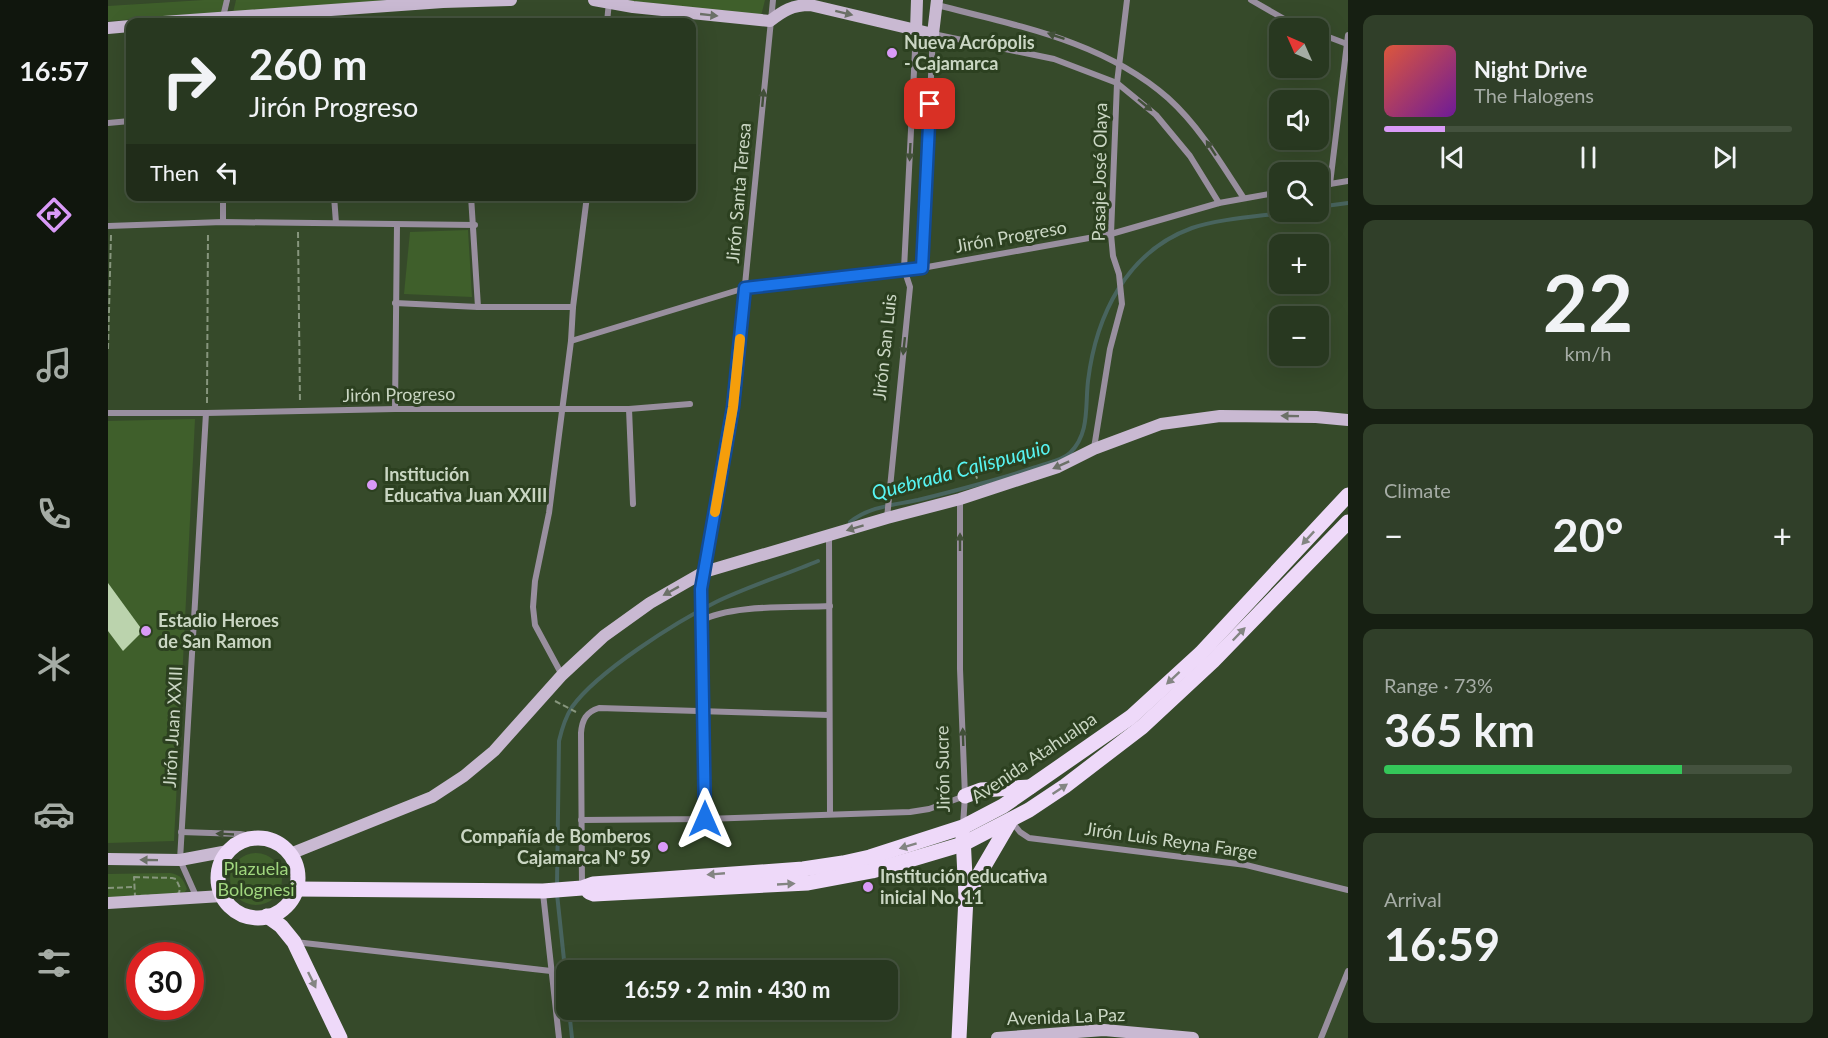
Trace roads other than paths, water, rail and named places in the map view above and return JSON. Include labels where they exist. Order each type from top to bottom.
[{"type":"main road","name":"Avenida Atahualpa","points":[[296,889],[563,890],[593,884],[803,869],[881,854],[963,827],[1004,806],[1131,717],[1201,653],[1348,495]]},
{"type":"main road","name":"Avenida Atahualpa","points":[[582,888],[594,894],[808,883],[872,871],[963,844],[1011,820],[1065,786],[1142,728],[1213,661],[1348,522]]},
{"type":"main road","points":[[965,796],[981,790],[1030,787]]},
{"type":"main road","points":[[966,897],[1011,820]]},
{"type":"main road","name":"Jirón Sucre","points":[[959,1038],[966,897],[963,827]]},
{"type":"main road","points":[[254,838],[276,842],[290,854],[297,875],[296,889],[286,905],[267,916],[254,917],[240,914],[229,906],[218,884],[218,872],[228,852],[240,843],[254,838]]},
{"type":"main road","points":[[267,916],[280,926],[294,942],[340,1038]]},
{"type":"street","points":[[223,18],[227,0]]},
{"type":"street","points":[[288,18],[320,17],[443,1],[511,0]]},
{"type":"street","points":[[594,0],[770,21],[789,8],[810,5],[916,31],[1054,59],[1117,83],[1156,115],[1190,156],[1219,203]]},
{"type":"street","name":"Jirón Santa Teresa","points":[[705,819],[700,601],[733,407],[773,0]]},
{"type":"street","points":[[917,0],[937,2],[1056,36],[1120,63],[1169,99],[1205,139],[1243,197]]},
{"type":"street","name":"Jirón San Luis","points":[[887,515],[910,287],[904,269],[917,0]]},
{"type":"street","name":"Pasaje José Olaya","points":[[1094,449],[1121,297],[1111,234],[1117,83],[1127,0]]},
{"type":"street","points":[[1251,0],[1282,18]]},
{"type":"street","points":[[607,18],[609,2]]},
{"type":"street","points":[[922,268],[933,34],[937,2]]},
{"type":"street","points":[[108,28],[126,26]]},
{"type":"street","points":[[1348,35],[1330,184],[1348,181]]},
{"type":"street","points":[[1329,37],[1347,44]]},
{"type":"street","points":[[108,123],[126,121]]},
{"type":"street","name":"Jirón Progreso","points":[[571,341],[745,288],[922,268],[1111,234],[1219,203],[1269,193]]},
{"type":"street","points":[[223,201],[223,222]]},
{"type":"street","points":[[334,201],[336,223]]},
{"type":"street","points":[[472,201],[475,225],[478,307]]},
{"type":"street","points":[[562,675],[535,625],[533,607],[535,581],[549,513],[586,201]]},
{"type":"street","points":[[110,226],[223,222],[475,225]]},
{"type":"street","points":[[395,409],[397,225]]},
{"type":"street","points":[[395,303],[478,307],[573,307]]},
{"type":"street","name":"Jirón Progreso","points":[[108,413],[629,409],[690,404]]},
{"type":"street","points":[[629,409],[633,504]]},
{"type":"street","name":"Jirón Juan XXIII","points":[[196,896],[180,860],[206,413]]},
{"type":"street","points":[[290,854],[432,797],[456,781],[494,751],[562,675],[604,636],[650,603],[704,572],[829,537],[887,515],[960,499],[1058,467],[1094,449],[1161,424],[1220,416],[1316,417],[1348,420]]},
{"type":"street","name":"Jirón Sucre","points":[[960,499],[960,669],[965,796],[963,827]]},
{"type":"street","points":[[829,537],[830,813]]},
{"type":"street","points":[[701,620],[710,615],[728,611],[830,606]]},
{"type":"street","points":[[582,888],[581,733],[582,723],[589,713],[598,708],[829,715]]},
{"type":"street","name":"Avenida Atahualpa","points":[[581,820],[705,819],[910,812],[929,809],[965,796]]},
{"type":"street","name":"Jirón Luis Reyna Farge","points":[[1004,806],[1020,832],[1029,838],[1246,865],[1348,890]]},
{"type":"street","points":[[181,832],[240,834],[268,839]]},
{"type":"street","points":[[108,859],[180,860],[228,852]]},
{"type":"street","points":[[545,890],[559,1038]]},
{"type":"street","points":[[108,903],[222,896]]},
{"type":"street","points":[[294,942],[551,971]]},
{"type":"street","points":[[1321,1038],[1348,971]]},
{"type":"street","name":"Avenida La Paz","points":[[997,1038],[1104,1030],[1193,1038]]},
{"type":"waterway","name":"Quebrada Calispuquio","points":[[1329,206],[1348,203]]},
{"type":"waterway","name":"Quebrada Calispuquio","points":[[850,522],[874,509],[993,481],[1067,456],[1081,437],[1084,428],[1088,381],[1098,333],[1118,289],[1132,270],[1149,253],[1169,239],[1192,228],[1227,220],[1269,215]]},
{"type":"waterway","name":"Quebrada Calispuquio","points":[[557,886],[559,741],[567,715],[572,707],[584,693],[618,663],[680,622],[729,596],[818,561]]},
{"type":"waterway","name":"Quebrada Calispuquio","points":[[557,894],[564,960]]},
{"type":"waterway","name":"Quebrada Calispuquio","points":[[570,1020],[572,1038]]},
{"type":"place","name":"Nueva Acrópolis - Cajamarca","points":[[892,53]]},
{"type":"place","name":"Institución Educativa Juan XXIII","points":[[372,485]]},
{"type":"place","name":"Estadio Heroes de San Ramon","points":[[146,631]]},
{"type":"place","name":"Compañía de Bomberos Cajamarca Nº 59","points":[[663,847]]},
{"type":"place","name":"Institución educativa inicial No. 11","points":[[868,887]]},
{"type":"park label","name":"Plazuela Bolognesi","points":[[256,879]]}]
